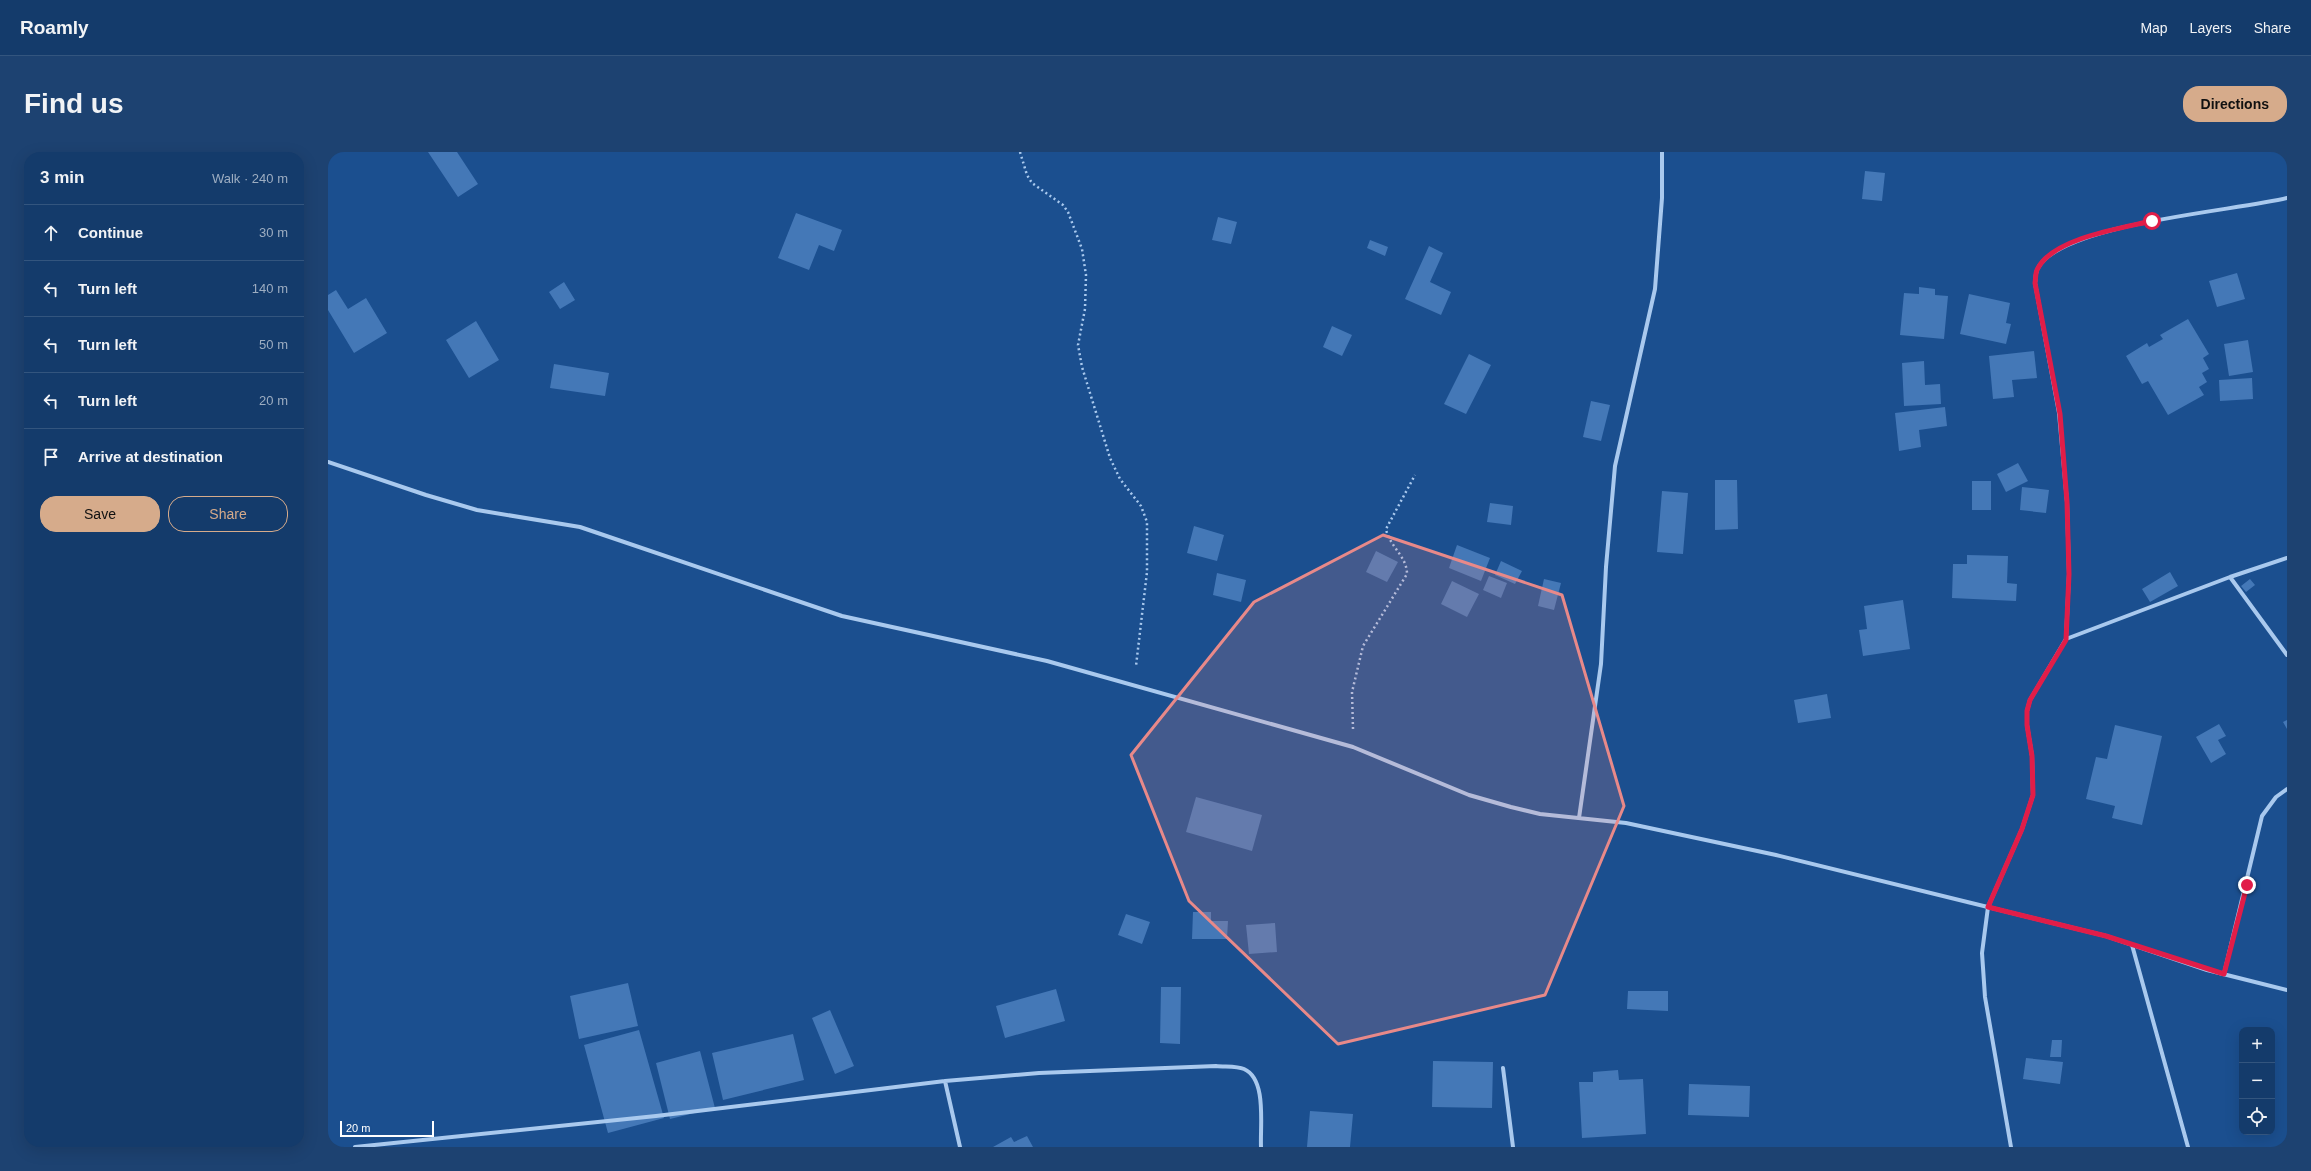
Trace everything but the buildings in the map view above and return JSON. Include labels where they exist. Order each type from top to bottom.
[{"type":"street","points":[[1579,818],[1601,664],[1606,567],[1615,466],[1655,289],[1662,198],[1662,152]]},
{"type":"street","points":[[2011,1147],[1985,997],[1982,953],[1988,907],[2022,829],[2033,795],[2032,756],[2027,711],[2030,700],[2066,640],[2069,574],[2067,502],[2060,414],[2035,283],[2038,267],[2057,251],[2087,236],[2152,221],[2287,198]]},
{"type":"street","points":[[328,462],[426,495],[477,510],[580,526],[842,616],[1047,662],[1353,747],[1469,795],[1540,814],[1657,829],[1776,854],[2106,936],[2224,974],[2287,990]]},
{"type":"street","points":[[2066,640],[2230,577],[2287,558]]},
{"type":"street","points":[[2230,577],[2287,655]]},
{"type":"street","points":[[2224,974],[2247,885],[2256,837],[2262,816],[2276,797],[2287,789]]},
{"type":"street","points":[[2132,945],[2188,1147]]},
{"type":"street","points":[[355,1147],[656,1116],[945,1081],[1108,1070],[1216,1066],[1244,1068],[1256,1077],[1260,1088],[1261,1147]]},
{"type":"street","points":[[1503,1068],[1513,1147]]},
{"type":"street","points":[[945,1081],[960,1147]]},
{"type":"path","points":[[1020,152],[1027,175],[1032,183],[1062,205],[1068,212],[1082,249],[1086,275],[1085,309],[1078,345],[1082,367],[1110,458],[1120,479],[1141,506],[1147,522],[1147,572],[1134,687]]},
{"type":"path","points":[[1353,747],[1352,692],[1363,646],[1407,574],[1404,560],[1389,541],[1386,529],[1415,474]]},
{"type":"highlighted area","points":[[1383,535],[1562,595],[1624,806],[1545,995],[1338,1044],[1189,901],[1131,755],[1254,602]]},
{"type":"route","points":[[2152,221],[2087,236],[2057,251],[2038,267],[2036,273],[2035,283],[2060,414],[2067,502],[2069,574],[2066,640],[2030,700],[2027,711],[2027,725],[2032,756],[2033,795],[2022,829],[1988,907],[2106,936],[2207,970],[2224,974],[2247,885]]}]
